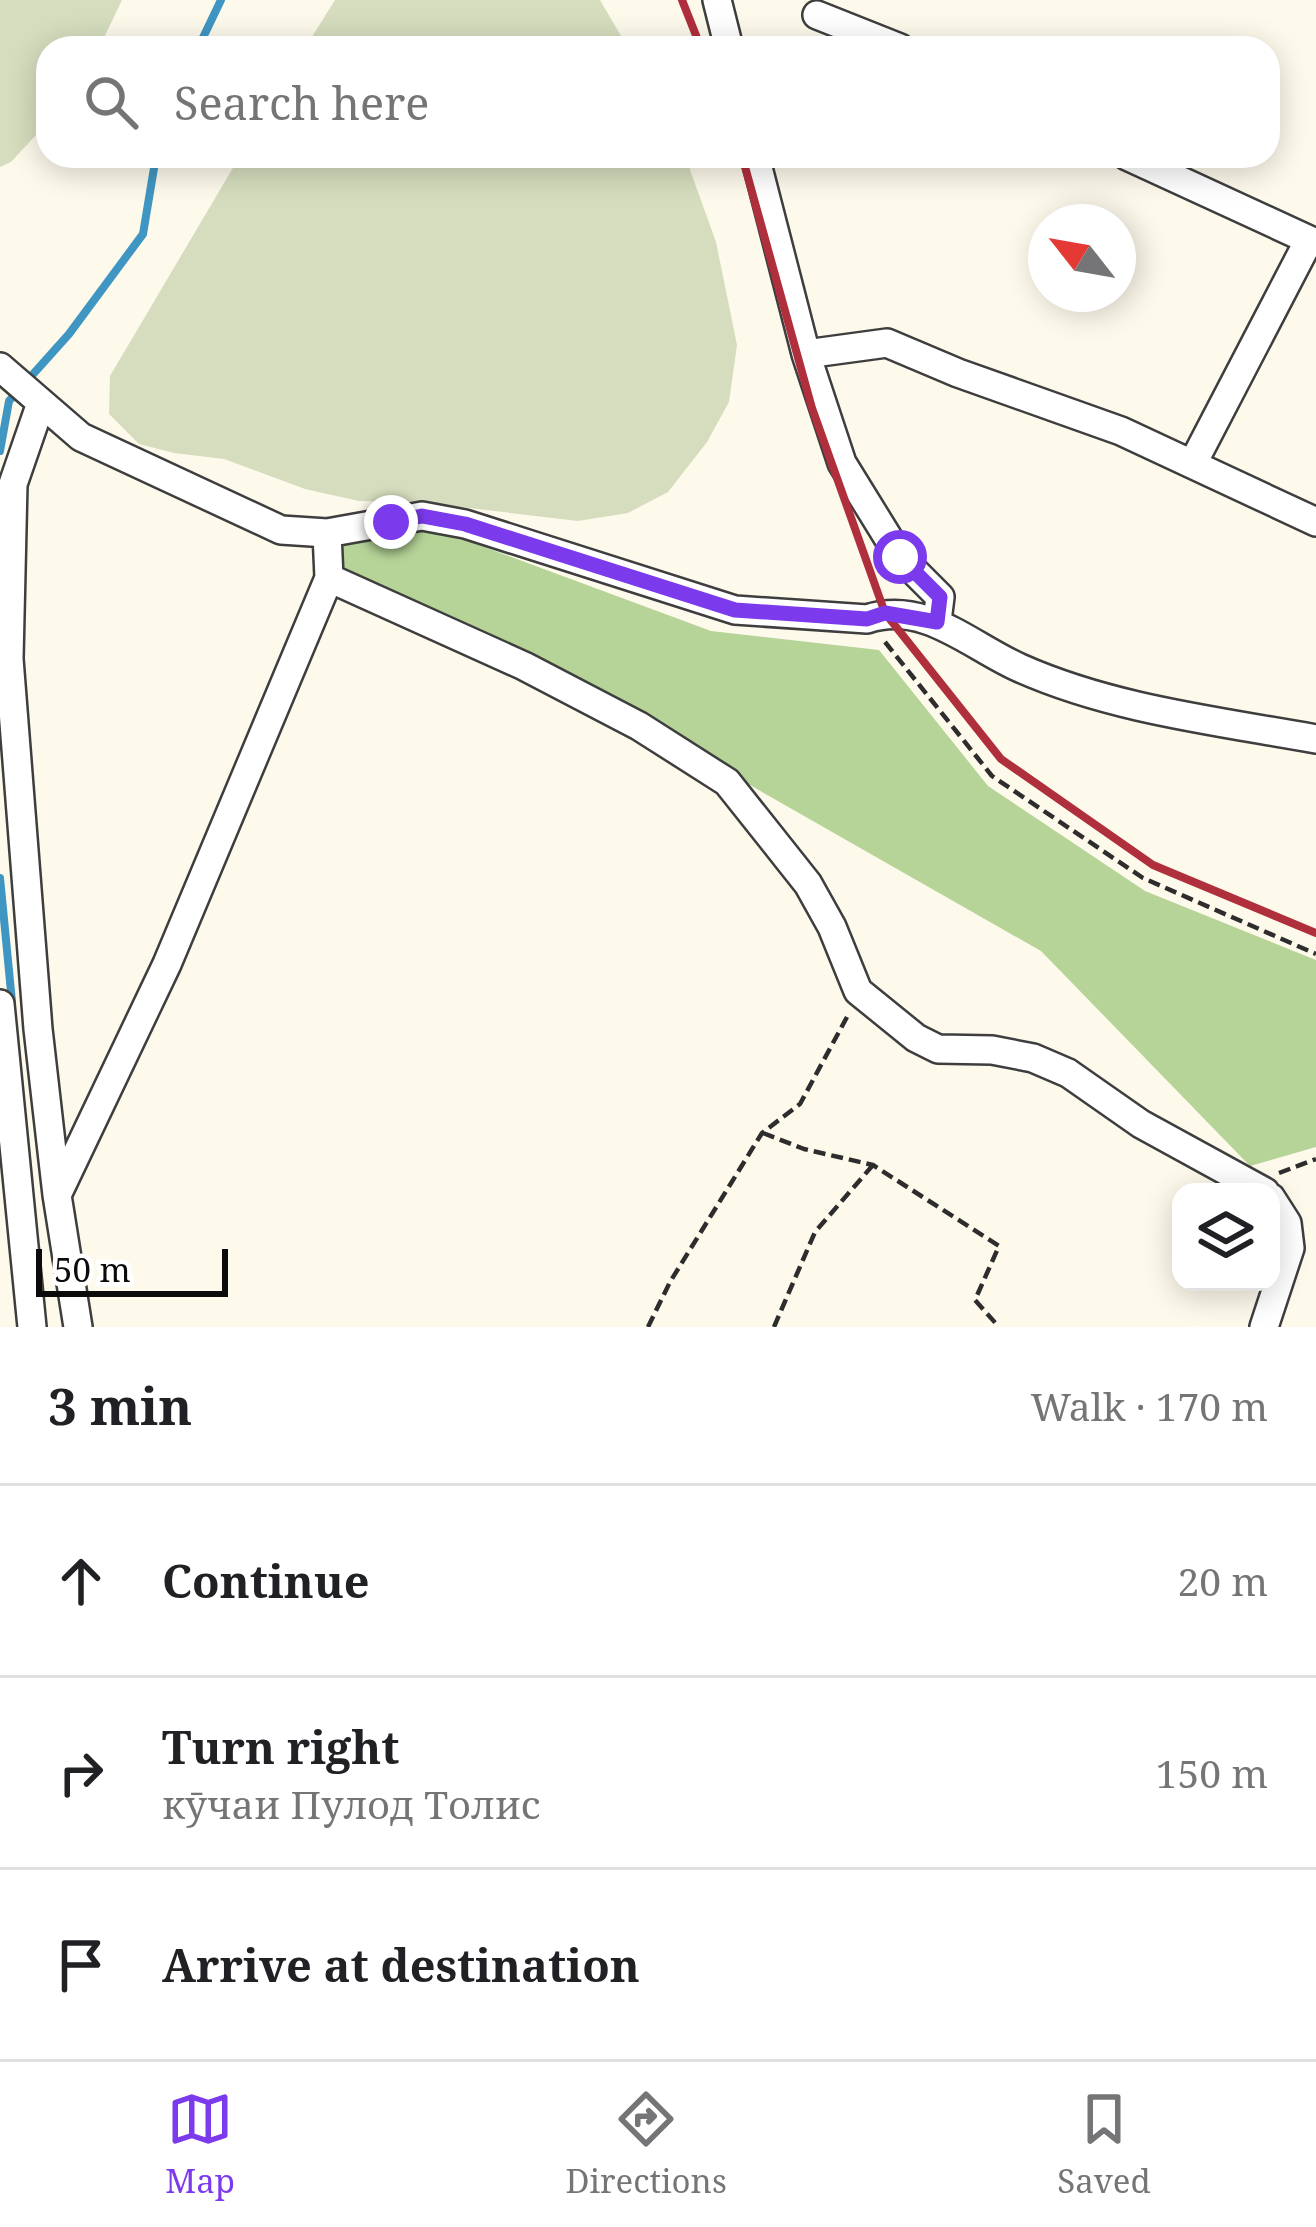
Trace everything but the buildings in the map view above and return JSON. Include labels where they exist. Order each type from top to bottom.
[{"type":"street","points":[[717,0],[726,36]]},
{"type":"street","points":[[817,15],[870,36]]},
{"type":"street","points":[[758,168],[806,354],[842,463],[900,557],[940,597],[937,622]]},
{"type":"street","points":[[1152,168],[1312,241],[1193,463]]},
{"type":"street","points":[[806,354],[887,343],[1120,431],[1316,522]]},
{"type":"street","points":[[1,376],[82,437],[281,530],[327,533],[422,516],[465,524],[735,610],[867,619],[885,613],[937,622],[1020,668],[1143,708],[1316,739]]},
{"type":"street","points":[[41,403],[13,484],[9,659],[38,1029],[78,1327]]},
{"type":"street","points":[[57,1195],[167,964],[329,578],[327,533]]},
{"type":"street","points":[[329,578],[524,666],[639,726],[727,782],[808,884],[858,991],[916,1038],[938,1049],[992,1049],[1033,1058],[1068,1073],[1142,1124],[1249,1183]]},
{"type":"street","points":[[0,1004],[10,1237],[31,1317],[0,1314]]},
{"type":"street","points":[[1280,1213],[1287,1223],[1290,1248],[1280,1278]]},
{"type":"street","points":[[1264,1327],[1276,1291]]},
{"type":"path","points":[[867,619],[992,776],[1143,878],[1316,954]]},
{"type":"path","points":[[648,1327],[670,1282],[762,1133],[800,1104],[843,1029],[858,991]]},
{"type":"path","points":[[762,1133],[804,1149],[873,1165],[999,1246],[975,1300],[1000,1327]]},
{"type":"path","points":[[1274,1183],[1290,1166],[1316,1159]]},
{"type":"path","points":[[774,1327],[815,1232],[873,1165]]},
{"type":"green space","points":[[0,0],[122,0],[105,36],[36,36],[36,135],[0,167]]},
{"type":"green space","points":[[335,0],[600,0],[621,36],[312,36]]},
{"type":"green space","points":[[233,168],[689,168],[716,242],[737,345],[729,402],[707,442],[668,492],[628,513],[578,521],[419,502],[359,501],[305,489],[224,459],[139,444],[109,414],[110,376]]},
{"type":"green space","points":[[425,525],[711,631],[879,650],[988,786],[1145,891],[1316,960],[1316,1147],[1250,1166],[1041,951],[734,776],[339,572],[338,542]]},
{"type":"waterway","points":[[204,36],[221,0]]},
{"type":"waterway","points":[[0,451],[9,401],[69,334],[143,234],[154,168]]},
{"type":"waterway","points":[[0,878],[12,1002]]},
{"type":"railway","points":[[682,0],[696,36]]},
{"type":"railway","points":[[745,168],[812,408],[885,613],[1001,759],[1153,865],[1316,933]]},
{"type":"route","points":[[391,522],[422,516],[465,524],[735,610],[867,619],[885,613],[937,622],[940,597],[900,557]]}]
